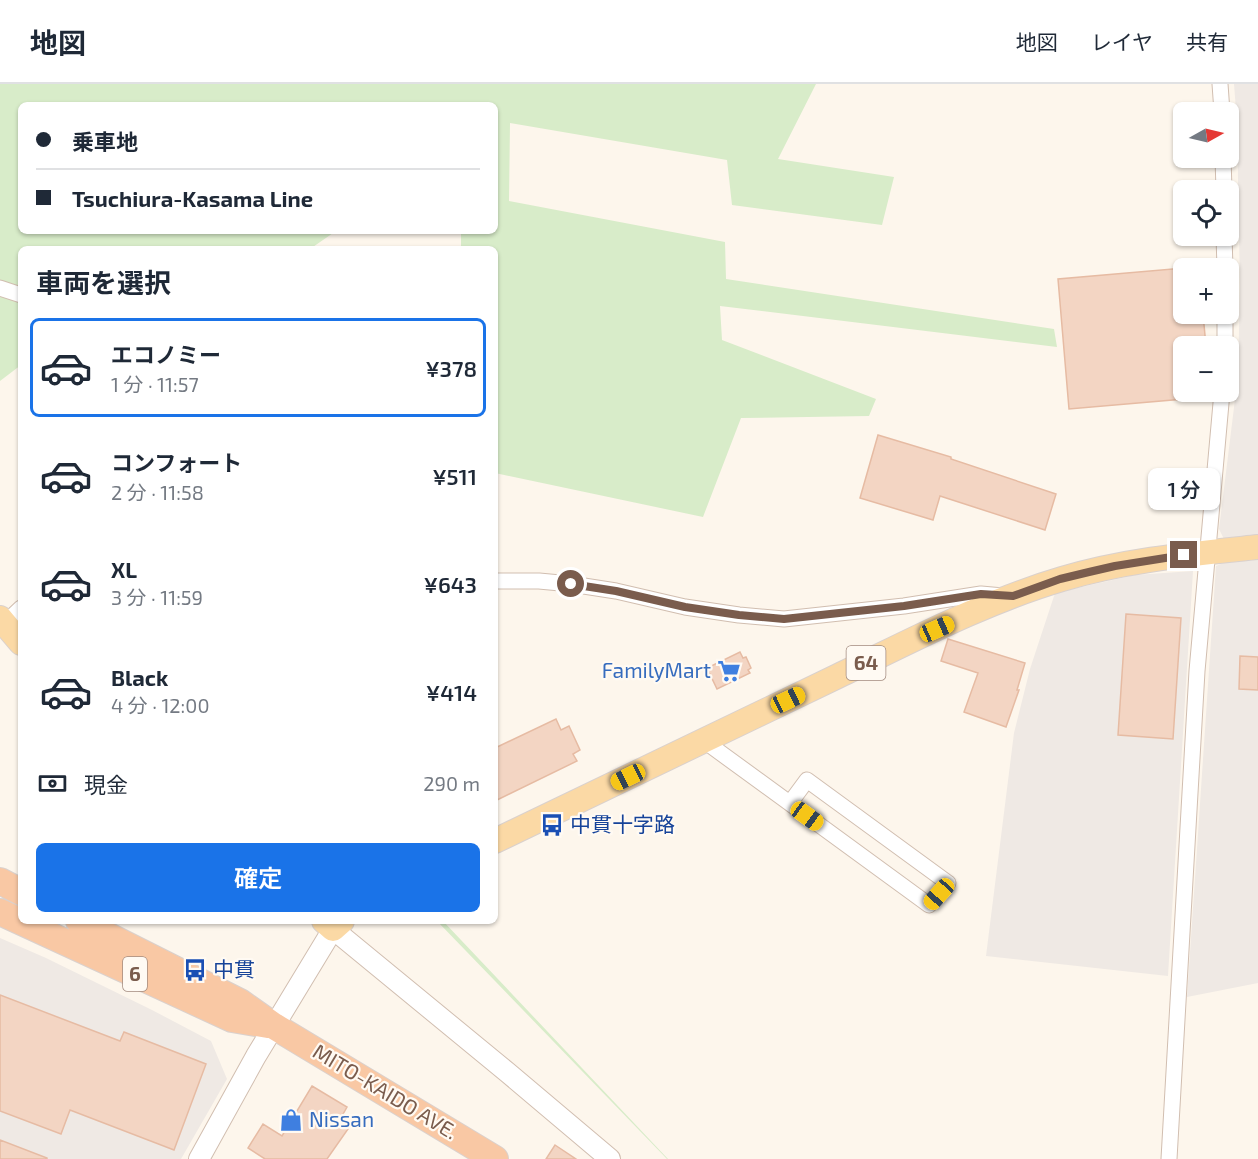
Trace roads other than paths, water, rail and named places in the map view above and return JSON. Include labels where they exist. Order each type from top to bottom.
[{"type":"highway","points":[[0,881],[18,890]]},
{"type":"highway","name":"MITO-KAIDO AVE.","points":[[0,912],[18,920]]},
{"type":"highway","name":"MITO-KAIDO AVE.","points":[[26,924],[232,1019],[274,1026]]},
{"type":"highway","name":"MITO-KAIDO AVE.","points":[[85,924],[240,1002],[274,1026],[495,1159]]},
{"type":"main road","name":"64","points":[[498,840],[937,629],[1013,596],[1060,579],[1115,566],[1258,547]]},
{"type":"main road","points":[[8,617],[18,637]]},
{"type":"street","points":[[1220,84],[1221,102]]},
{"type":"street","points":[[0,288],[18,294]]},
{"type":"street","points":[[1169,1159],[1197,672],[1221,402]]},
{"type":"street","points":[[498,581],[571,584],[616,591],[685,607],[784,619],[904,606],[981,594],[1013,596]]},
{"type":"street","points":[[703,740],[929,904],[948,883],[807,780],[790,803]]},
{"type":"street","points":[[199,1159],[333,924],[610,1159]]},
{"type":"place","name":"FamilyMart","points":[[729,671]]},
{"type":"place","name":"中貫十字路","points":[[552,825]]},
{"type":"place","name":"中貫","points":[[195,970]]},
{"type":"place","name":"Nissan","points":[[291,1120]]}]
